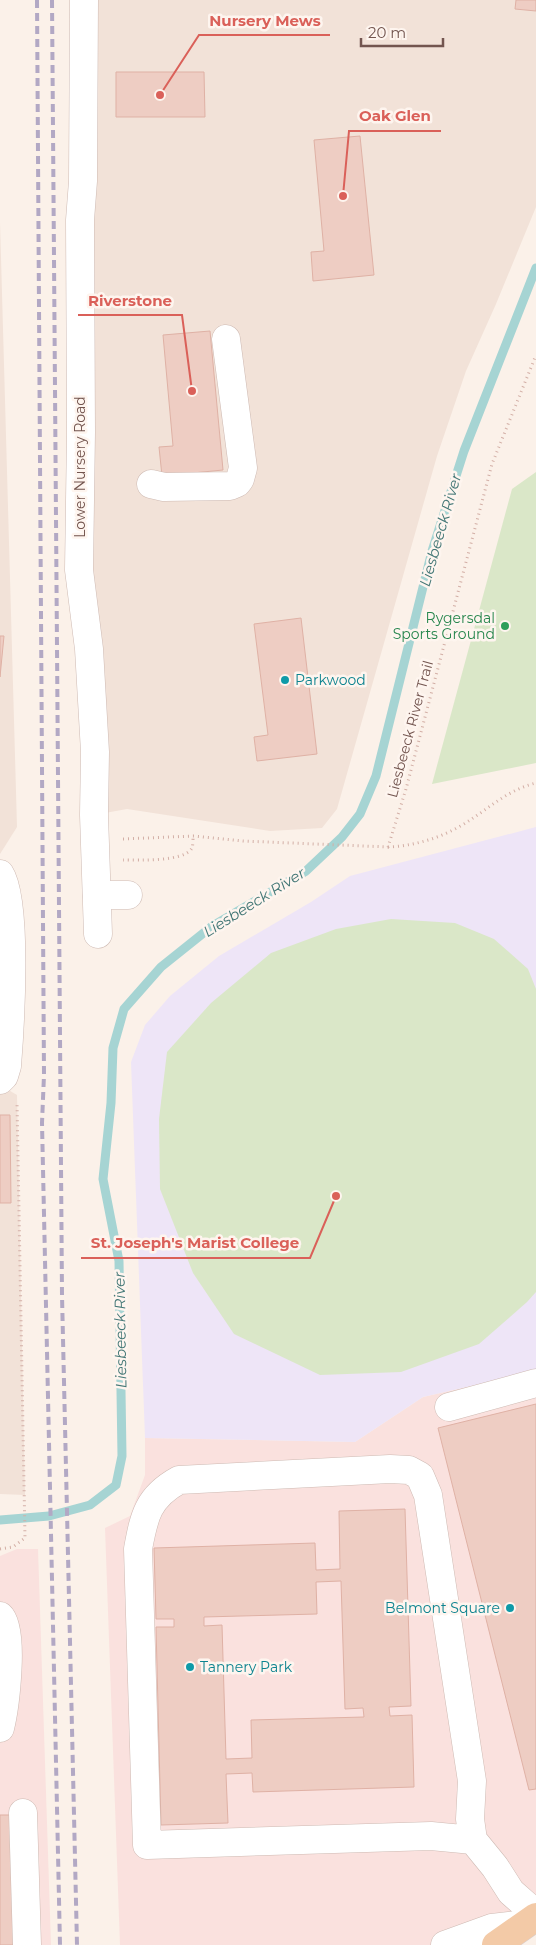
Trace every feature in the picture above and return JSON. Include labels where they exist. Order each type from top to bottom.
[{"type":"main road","points":[[496,1945],[532,1918]]},
{"type":"street","name":"Lower Nursery Road","points":[[84,0],[83,181],[80,220],[81,432],[79,570],[89,649],[95,752],[94,815],[98,934]]},
{"type":"street","points":[[151,484],[164,487],[222,487],[237,483],[240,479],[243,468],[226,339]]},
{"type":"street","points":[[0,874],[5,882],[8,900],[5,976],[8,1066],[4,1076],[8,1088]]},
{"type":"street","points":[[97,895],[128,895]]},
{"type":"street","points":[[448,1407],[536,1383]]},
{"type":"street","points":[[445,1945],[492,1928],[532,1918],[511,1892],[495,1866],[473,1840],[470,1819],[472,1781],[428,1495],[420,1476],[409,1470],[390,1469],[179,1480],[165,1488],[152,1502],[143,1519],[138,1549],[147,1845],[422,1837],[450,1837],[473,1840]]},
{"type":"street","points":[[0,1616],[3,1618],[6,1629],[8,1668],[0,1728]]},
{"type":"street","points":[[23,1813],[28,1945]]},
{"type":"path","name":"Liesbeeck River Trail","points":[[388,847],[406,789],[492,464],[536,355]]},
{"type":"path","points":[[122,840],[193,836],[242,842],[388,847],[419,843],[456,829],[506,794],[524,786],[536,784]]},
{"type":"path","points":[[96,862],[178,858],[192,848],[193,836]]},
{"type":"path","points":[[0,1550],[13,1547],[25,1538],[25,1495],[8,1088]]},
{"type":"shaded area","points":[[84,0],[536,0],[536,207],[466,371],[437,456],[337,809],[322,828],[270,831],[127,809],[94,815]]},
{"type":"shaded area","points":[[0,222],[17,827],[0,854]]},
{"type":"shaded area","points":[[536,827],[536,1371],[423,1397],[355,1442],[145,1438],[131,1062],[145,1025],[170,996],[219,956],[311,902],[350,876]]},
{"type":"shaded area","points":[[0,1085],[17,1095],[25,1495],[0,1494]]},
{"type":"shaded area","points":[[536,1371],[536,1917],[445,1945],[120,1945],[105,1528],[130,1516],[145,1475],[145,1438],[355,1442],[423,1397]]},
{"type":"shaded area","points":[[17,1549],[38,1549],[51,1945],[0,1945],[0,1556]]},
{"type":"green space","name":"Rygersdal Sports Ground","points":[[536,472],[536,763],[432,784],[512,489]]},
{"type":"green space","points":[[391,919],[455,923],[494,939],[528,969],[536,989],[536,1292],[479,1344],[401,1372],[320,1375],[234,1334],[193,1273],[160,1189],[159,1119],[167,1052],[211,1003],[271,953],[336,929]]},
{"type":"building","points":[[516,0],[536,0],[536,11],[515,9]]},
{"type":"building","points":[[116,72],[204,72],[205,117],[116,117]]},
{"type":"building","points":[[360,136],[374,275],[313,281],[311,252],[324,251],[314,140]]},
{"type":"building","points":[[210,331],[223,470],[162,476],[159,447],[173,446],[163,335]]},
{"type":"building","name":"Parkwood","points":[[301,618],[317,754],[257,761],[254,737],[268,735],[254,624]]},
{"type":"building","points":[[0,636],[4,636],[0,677]]},
{"type":"building","points":[[0,1115],[10,1115],[11,1203],[0,1203]]},
{"type":"building","name":"Belmont Square","points":[[536,1404],[536,1789],[529,1790],[438,1428]]},
{"type":"building","name":"Tannery Park","points":[[405,1509],[411,1706],[389,1707],[390,1716],[412,1715],[414,1787],[253,1792],[252,1773],[226,1774],[228,1823],[161,1825],[156,1627],[174,1627],[174,1619],[156,1619],[154,1548],[315,1543],[316,1570],[340,1569],[339,1511]],"holes":[[[341,1581],[345,1709],[363,1708],[364,1717],[251,1720],[252,1758],[226,1759],[222,1625],[204,1626],[204,1617],[317,1614],[316,1582]]]},
{"type":"building","points":[[0,1815],[15,1815],[19,1945],[0,1945]]},
{"type":"waterway","name":"Liesbeeck River","points":[[0,1520],[49,1516],[90,1505],[116,1485],[122,1456],[119,1261],[103,1179],[111,1103],[113,1048],[124,1009],[161,967],[211,927],[306,871],[342,837],[360,814],[376,776],[432,551],[464,451],[536,268]]},
{"type":"railway","points":[[37,0],[44,1075],[42,1123],[60,1945]]},
{"type":"railway","points":[[52,0],[62,1295],[77,1945]]},
{"type":"place","name":"Nursery Mews","points":[[160,95]]},
{"type":"place","name":"Oak Glen","points":[[343,196]]},
{"type":"place","name":"Riverstone","points":[[192,391]]},
{"type":"place","name":"Rygersdal Sports Ground","points":[[505,626]]},
{"type":"place","name":"Parkwood","points":[[285,680]]},
{"type":"place","name":"St. Joseph's Marist College","points":[[336,1196]]},
{"type":"place","name":"Belmont Square","points":[[510,1608]]},
{"type":"place","name":"Tannery Park","points":[[190,1667]]}]
